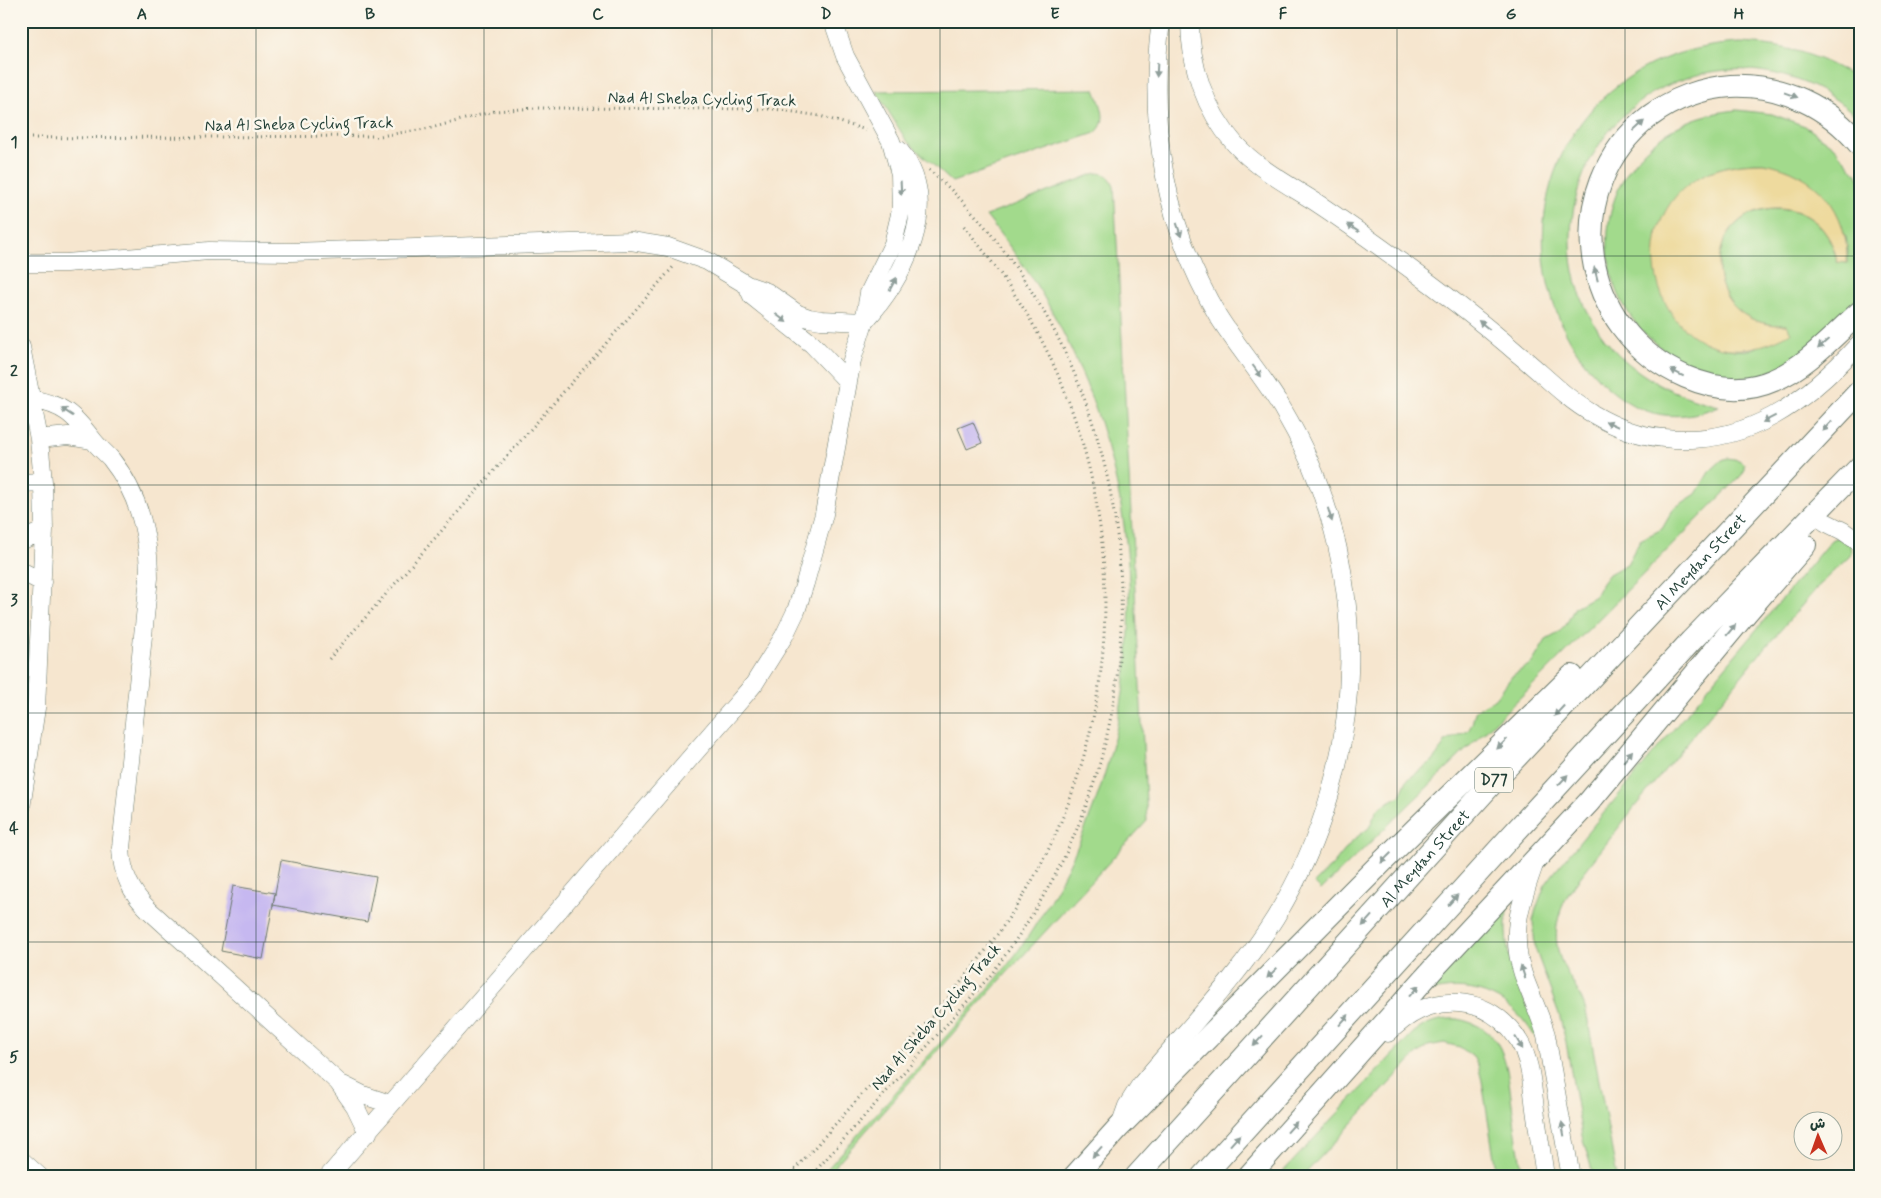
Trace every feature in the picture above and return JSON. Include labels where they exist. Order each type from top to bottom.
[{"type":"main road","points":[[1860,146],[1839,123],[1811,103],[1777,90],[1760,87],[1723,87],[1688,95],[1656,112],[1642,122],[1618,149],[1608,164],[1596,198],[1591,233],[1594,269],[1606,303],[1615,318],[1649,355],[1677,373],[1709,385],[1726,388],[1758,386],[1787,374],[1800,365],[1860,312]]},
{"type":"main road","name":"Al Meydan Street","points":[[1136,1177],[1498,776],[1860,391]]},
{"type":"main road","points":[[1202,1177],[1664,670],[1860,467]]},
{"type":"main road","points":[[1248,1177],[1614,773],[1733,628],[1860,479]]},
{"type":"main road","points":[[1074,1177],[1119,1127],[1382,862],[1554,694],[1591,660],[1644,620]]},
{"type":"street","points":[[328,1177],[754,684],[770,661],[796,611],[824,514],[852,360],[864,322],[869,293],[893,244],[901,210],[900,174],[891,141],[845,56],[833,21]]},
{"type":"street","points":[[1119,1127],[1127,1106],[1139,1087],[1242,966],[1276,918],[1290,892],[1315,841],[1332,791],[1343,738],[1349,681],[1348,618],[1345,584],[1339,550],[1320,488],[1308,458],[1281,405],[1233,339],[1204,290],[1192,265],[1173,212],[1160,156],[1157,128],[1156,72],[1161,21]]},
{"type":"street","points":[[1190,21],[1193,56],[1204,94],[1223,128],[1249,157],[1417,274],[1480,322],[1576,402],[1608,422],[1634,432],[1662,438],[1700,439],[1738,432],[1756,426],[1789,408],[1830,373],[1860,343]]},
{"type":"street","points":[[21,263],[89,262],[209,252],[291,252],[612,240],[649,244],[686,253],[721,269],[746,285],[760,289],[798,314],[809,318],[864,322]]},
{"type":"street","points":[[746,285],[752,296],[812,344],[848,382]]},
{"type":"street","points":[[21,347],[38,439],[43,482],[44,530],[36,708],[21,808]]},
{"type":"street","points":[[31,398],[48,402],[69,413],[82,425],[111,459],[128,485],[141,515],[148,554],[149,578],[121,848],[124,871],[128,882],[137,898],[150,911],[338,1082],[355,1106],[368,1133]]},
{"type":"street","points":[[38,439],[68,436],[93,440]]},
{"type":"street","points":[[21,483],[43,482]]},
{"type":"street","points":[[1825,522],[1843,531],[1860,543]]},
{"type":"street","points":[[21,541],[44,530]]},
{"type":"street","points":[[21,571],[42,582]]},
{"type":"street","points":[[1537,857],[1518,914],[1517,946],[1523,976],[1539,1012],[1546,1034],[1571,1177]]},
{"type":"street","points":[[1335,1079],[1363,1059],[1397,1024],[1417,1011],[1439,1004],[1450,1003],[1462,1003],[1484,1010],[1504,1022],[1524,1051],[1528,1062],[1545,1177]]},
{"type":"street","points":[[338,1082],[363,1095],[390,1104]]},
{"type":"street","points":[[21,1160],[40,1177]]},
{"type":"path","name":"Nad Al Sheba Cycling Track","points":[[21,138],[355,137],[406,133],[508,109],[751,108],[797,111],[820,116],[862,129],[891,141]]},
{"type":"path","name":"Nad Al Sheba Cycling Track","points":[[810,1177],[974,995],[1009,950],[1040,902],[1074,837],[1092,786],[1107,733],[1118,666],[1122,604],[1118,542],[1106,470],[1085,401],[1057,336],[1022,278],[976,217],[960,199],[924,166]]},
{"type":"path","points":[[788,1177],[956,990],[1001,930],[1038,871],[1065,813],[1085,753],[1094,715],[1103,660],[1106,597],[1102,534],[1090,471],[1072,411],[1045,347],[1007,282],[963,225]]},
{"type":"path","points":[[329,659],[686,253]]},
{"type":"green space","points":[[1740,43],[1773,46],[1803,53],[1846,72],[1860,81],[1860,120],[1850,110],[1827,94],[1788,77],[1760,71],[1718,71],[1690,77],[1663,87],[1651,94],[1621,118],[1597,148],[1581,181],[1572,217],[1572,254],[1579,290],[1595,324],[1619,355],[1653,381],[1691,398],[1719,406],[1685,415],[1654,413],[1625,401],[1612,391],[1599,379],[1571,342],[1553,301],[1544,258],[1545,215],[1555,173],[1574,133],[1602,99],[1639,71],[1663,59],[1700,48]]},
{"type":"green space","points":[[1095,89],[1103,118],[1100,128],[1095,133],[952,182],[906,140],[876,91]]},
{"type":"green space","points":[[1737,110],[1772,114],[1805,126],[1833,146],[1856,173],[1860,181],[1860,301],[1798,358],[1762,375],[1743,378],[1701,369],[1662,349],[1634,321],[1616,287],[1608,250],[1611,213],[1624,177],[1649,147],[1691,120]],"holes":[[[1764,163],[1846,236],[1847,263],[1837,262],[1828,237],[1813,220],[1794,211],[1774,208],[1754,213],[1736,224],[1724,241],[1719,265],[1720,281],[1724,291],[1737,310],[1750,318],[1763,323],[1786,325],[1759,346],[1748,350],[1722,347],[1691,334],[1656,236],[1663,218],[1672,203],[1683,190],[1696,180],[1711,172],[1727,167]]]},
{"type":"green space","points":[[1096,173],[1108,176],[1114,186],[1147,821],[995,986],[825,1177],[820,1177],[996,980],[1016,954],[1068,866],[1100,788],[1120,708],[1129,627],[1126,546],[1112,465],[1086,384],[1049,306],[1019,260],[986,216]]},
{"type":"green space","points":[[1728,458],[1739,460],[1744,464],[1744,471],[1741,476],[1534,684],[1321,890],[1314,883],[1333,865],[1353,840],[1369,828],[1377,810],[1400,796],[1407,780],[1434,760],[1446,741],[1468,731],[1475,712],[1495,699],[1513,675],[1532,663],[1546,640],[1557,634],[1566,625],[1575,607],[1595,596],[1609,574],[1627,564],[1640,540],[1662,529],[1674,508],[1696,494],[1709,472],[1722,460]]},
{"type":"green space","points":[[1840,538],[1850,544],[1850,556],[1823,581],[1753,662],[1633,809],[1575,884],[1560,913],[1556,934],[1559,955],[1586,1011],[1617,1177],[1594,1177],[1582,1136],[1566,1042],[1559,1014],[1535,948],[1533,921],[1545,885],[1831,540]]},
{"type":"green space","points":[[1508,903],[1506,922],[1509,956],[1519,987],[1539,1036],[1535,1037],[1516,1012],[1492,996],[1464,989],[1433,991],[1430,989]]},
{"type":"green space","points":[[1457,1019],[1483,1029],[1492,1036],[1500,1048],[1507,1072],[1523,1177],[1497,1177],[1478,1065],[1473,1057],[1460,1047],[1444,1043],[1428,1046],[1415,1056],[1302,1177],[1278,1177],[1413,1033],[1434,1021]]},
{"type":"sand","points":[[1764,163],[1799,175],[1826,196],[1842,226],[1846,244],[1847,263],[1837,262],[1828,237],[1813,220],[1794,211],[1774,208],[1754,212],[1736,223],[1724,241],[1719,265],[1722,286],[1737,310],[1756,321],[1787,325],[1791,333],[1741,349],[1701,341],[1672,314],[1657,278],[1656,237],[1673,200],[1708,173]]},
{"type":"building","points":[[973,422],[982,443],[967,449],[958,428]]},
{"type":"building","points":[[281,860],[376,877],[367,922],[273,905]]},
{"type":"building","points":[[233,886],[275,893],[263,959],[221,951]]}]
